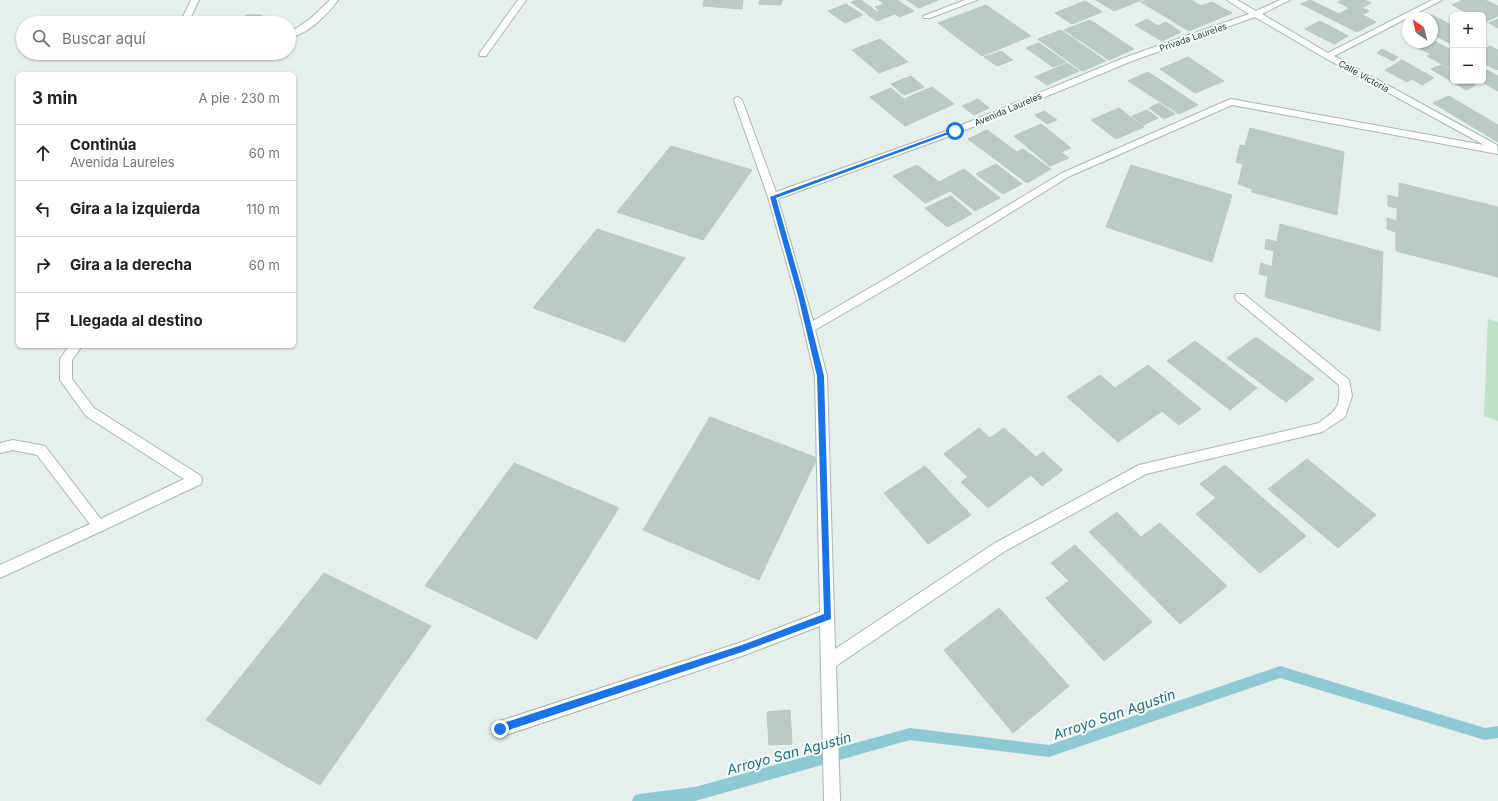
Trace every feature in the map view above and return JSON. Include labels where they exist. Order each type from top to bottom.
[{"type":"street","points":[[187,16],[195,0]]},
{"type":"street","points":[[296,33],[329,6],[334,0]]},
{"type":"street","points":[[483,54],[522,0]]},
{"type":"street","points":[[927,16],[973,0]]},
{"type":"street","name":"Calle Victoria","points":[[1231,0],[1328,56],[1498,150]]},
{"type":"street","points":[[1256,14],[1286,0]]},
{"type":"street","points":[[1328,56],[1438,0]]},
{"type":"street","name":"Privada Laureles","points":[[1129,59],[1256,14]]},
{"type":"street","name":"Avenida Laureles","points":[[773,197],[955,131],[1129,59]]},
{"type":"street","points":[[738,100],[773,197],[809,328],[820,376],[828,616],[832,801]]},
{"type":"street","points":[[809,328],[901,275],[1065,175],[1231,102],[1498,150]]},
{"type":"street","points":[[828,663],[1000,547],[1143,470],[1322,426],[1341,413],[1346,396],[1346,383],[1240,297]]},
{"type":"street","points":[[0,572],[196,480],[90,412],[66,380],[66,359],[74,348]]},
{"type":"street","points":[[0,448],[13,446],[41,450],[99,526]]},
{"type":"street","points":[[500,729],[742,648],[828,616]]},
{"type":"green space","points":[[1488,319],[1498,322],[1498,421],[1484,416]]},
{"type":"building","points":[[704,0],[743,0],[742,9],[703,6]]},
{"type":"building","points":[[760,0],[782,0],[781,5],[759,4]]},
{"type":"building","points":[[861,0],[876,11],[868,14],[851,2]]},
{"type":"building","points":[[879,0],[897,0],[914,11],[900,17],[895,14],[877,21],[868,15],[879,11],[875,7],[884,4]]},
{"type":"building","points":[[907,0],[938,0],[919,8]]},
{"type":"building","points":[[1096,0],[1142,0],[1114,11]]},
{"type":"building","points":[[1146,0],[1191,0],[1201,6],[1212,2],[1232,13],[1189,31],[1141,2]]},
{"type":"building","points":[[1310,0],[1339,14],[1350,8],[1376,22],[1357,32],[1301,4]]},
{"type":"building","points":[[1342,0],[1365,0],[1371,3],[1362,8],[1369,11],[1362,15],[1338,2]]},
{"type":"building","points":[[1463,0],[1485,0],[1498,6],[1498,16],[1486,22],[1486,12],[1465,12],[1452,5]]},
{"type":"building","points":[[1085,1],[1102,12],[1072,24],[1055,13]]},
{"type":"building","points":[[846,4],[863,15],[845,23],[828,11]]},
{"type":"building","points":[[986,5],[1031,36],[982,56],[938,23]]},
{"type":"building","points":[[246,15],[262,15],[262,16],[245,16]]},
{"type":"building","points":[[1438,18],[1450,24],[1450,43],[1438,37]]},
{"type":"building","points":[[1147,19],[1158,26],[1166,22],[1181,32],[1162,41],[1135,25]]},
{"type":"building","points":[[1498,19],[1498,28],[1489,23]]},
{"type":"building","points":[[1090,20],[1134,49],[1109,60],[1064,30]]},
{"type":"building","points":[[1320,21],[1348,36],[1334,44],[1305,29]]},
{"type":"building","points":[[1061,30],[1106,61],[1082,71],[1038,39]]},
{"type":"building","points":[[880,39],[908,62],[879,73],[852,50]]},
{"type":"building","points":[[1039,43],[1066,62],[1053,67],[1026,48]]},
{"type":"building","points":[[1438,43],[1450,49],[1450,68],[1427,56],[1431,54],[1420,49],[1438,48]]},
{"type":"building","points":[[1490,46],[1498,50],[1497,70],[1486,64],[1486,48]]},
{"type":"building","points":[[1382,49],[1398,57],[1393,61],[1377,53]]},
{"type":"building","points":[[1001,51],[1013,60],[997,66],[984,57]]},
{"type":"building","points":[[1188,57],[1224,81],[1195,93],[1160,69]]},
{"type":"building","points":[[1402,60],[1434,78],[1422,85],[1412,79],[1407,82],[1385,70]]},
{"type":"building","points":[[1067,63],[1079,71],[1047,85],[1035,77]]},
{"type":"building","points":[[1441,65],[1450,70],[1450,80],[1431,69]]},
{"type":"building","points":[[1486,70],[1498,76],[1498,91],[1485,84]]},
{"type":"building","points":[[1148,72],[1198,105],[1179,114],[1128,81]]},
{"type":"building","points":[[911,76],[924,87],[904,95],[891,84]]},
{"type":"building","points":[[1456,84],[1476,85],[1466,90]]},
{"type":"building","points":[[932,87],[954,104],[905,126],[870,97],[891,88],[904,99]]},
{"type":"building","points":[[1449,96],[1498,125],[1498,142],[1433,103]]},
{"type":"building","points":[[978,99],[989,108],[974,115],[962,106]]},
{"type":"building","points":[[1159,103],[1175,114],[1164,119],[1149,108]]},
{"type":"building","points":[[1119,108],[1144,127],[1116,139],[1091,120]]},
{"type":"building","points":[[1147,110],[1158,118],[1143,125],[1132,116]]},
{"type":"building","points":[[1044,111],[1057,120],[1047,124],[1035,115]]},
{"type":"building","points":[[1041,124],[1071,148],[1061,152],[1069,158],[1050,166],[1014,136]]},
{"type":"building","points":[[1250,128],[1344,152],[1337,215],[1252,192],[1252,189],[1238,184],[1243,164],[1236,162],[1240,145],[1245,146]]},
{"type":"building","points":[[987,130],[1017,152],[1023,149],[1051,169],[1027,183],[968,139]]},
{"type":"building","points":[[671,146],[752,170],[703,240],[617,212]]},
{"type":"building","points":[[996,164],[1022,184],[1003,194],[976,174]]},
{"type":"building","points":[[917,165],[950,191],[925,203],[893,176]]},
{"type":"building","points":[[1131,165],[1232,195],[1212,262],[1106,227]]},
{"type":"building","points":[[964,169],[1000,198],[975,211],[939,182]]},
{"type":"building","points":[[1399,183],[1498,207],[1498,277],[1396,251],[1396,232],[1387,229],[1387,218],[1397,221],[1397,208],[1388,206],[1388,195],[1399,198]]},
{"type":"building","points":[[951,196],[972,214],[947,227],[925,208]]},
{"type":"building","points":[[1280,224],[1383,252],[1380,331],[1265,297],[1268,276],[1259,274],[1261,263],[1272,267],[1274,251],[1265,249],[1266,239],[1277,242]]},
{"type":"building","points":[[597,229],[685,258],[625,342],[533,308]]},
{"type":"building","points":[[1256,337],[1314,379],[1286,402],[1227,358]]},
{"type":"building","points":[[1195,341],[1257,388],[1230,410],[1167,361]]},
{"type":"building","points":[[1148,365],[1201,409],[1179,425],[1162,411],[1118,442],[1067,397],[1100,375],[1115,388]]},
{"type":"building","points":[[710,417],[817,458],[759,580],[643,530]]},
{"type":"building","points":[[979,428],[990,438],[1004,428],[1036,457],[1043,452],[1063,470],[1042,486],[1031,475],[988,508],[961,482],[968,477],[944,454]]},
{"type":"building","points":[[1307,459],[1376,515],[1338,548],[1268,489]]},
{"type":"building","points":[[514,463],[619,508],[537,639],[425,586]]},
{"type":"building","points":[[1225,465],[1306,536],[1260,573],[1196,514],[1216,498],[1200,484]]},
{"type":"building","points":[[925,466],[971,515],[928,544],[884,493]]},
{"type":"building","points":[[1117,512],[1141,537],[1160,523],[1227,586],[1180,624],[1089,532]]},
{"type":"building","points":[[1075,545],[1152,622],[1104,661],[1046,598],[1069,581],[1051,563]]},
{"type":"building","points":[[324,573],[431,626],[320,785],[206,720]]},
{"type":"building","points":[[999,608],[1069,686],[1013,733],[944,650]]},
{"type":"building","points":[[790,710],[792,744],[769,745],[767,712]]},
{"type":"waterway","name":"Arroyo San Agustín","points":[[639,801],[695,794],[910,734],[1049,751],[1280,672],[1485,734],[1498,732]]},
{"type":"route","points":[[500,729],[742,648],[828,616],[820,376],[801,296],[773,197],[955,131]]}]
